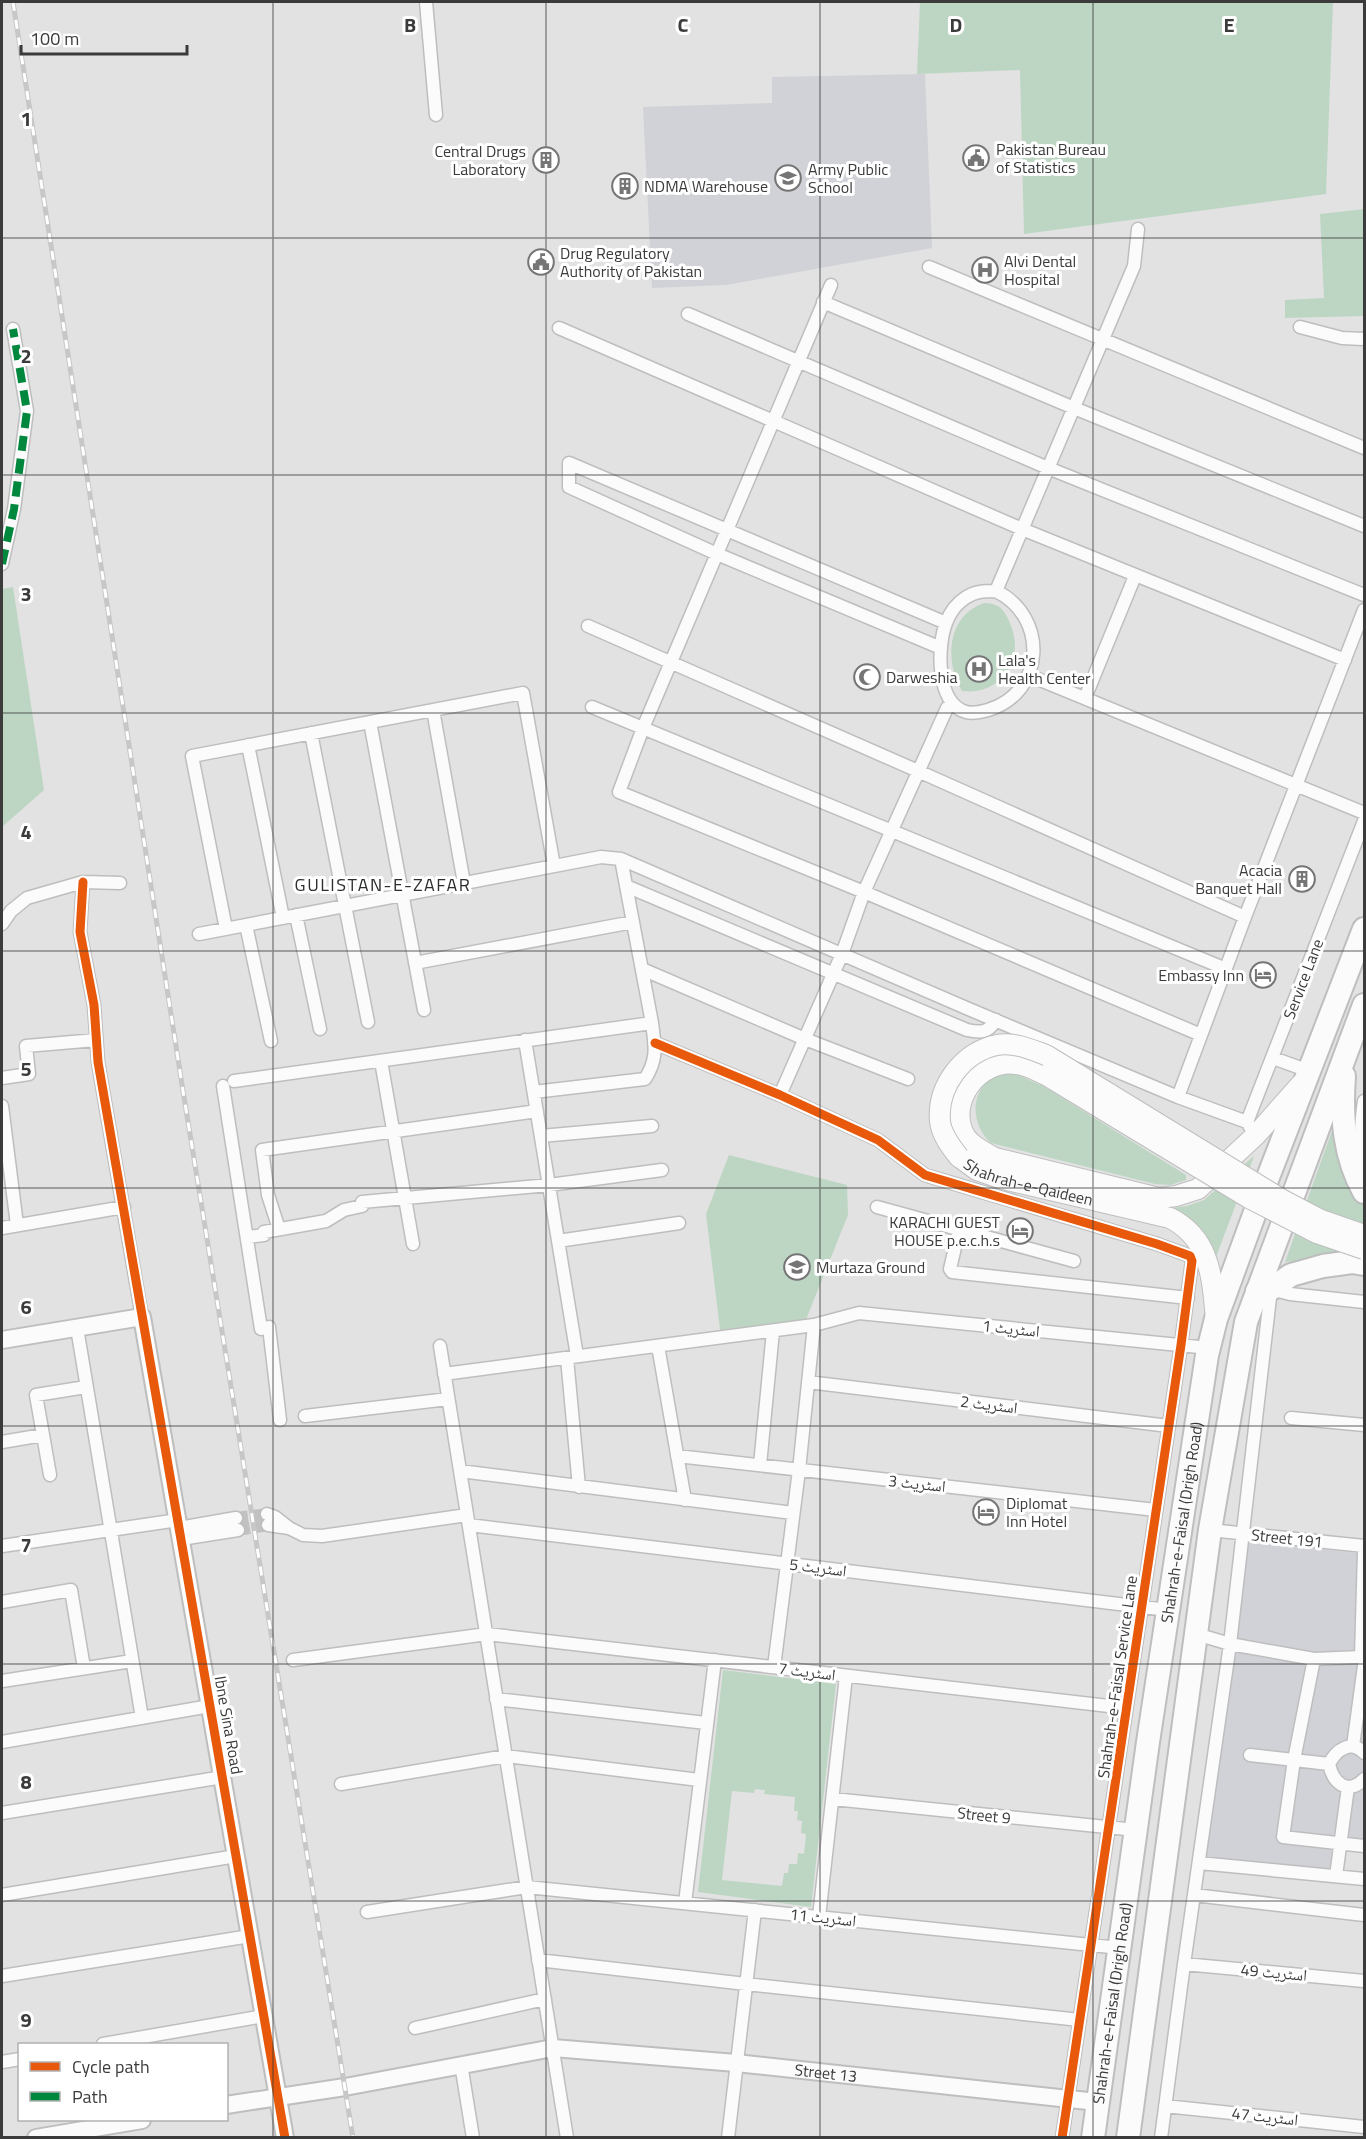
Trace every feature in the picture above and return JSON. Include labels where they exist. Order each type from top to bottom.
[{"type":"highway","name":"Shahrah-e-Faisal (Drigh Road)","points":[[1093,2138],[1168,1610],[1209,1348],[1216,1319],[1365,929]]},
{"type":"highway","name":"Shahrah-e-Faisal (Drigh Road)","points":[[1128,2138],[1210,1530],[1246,1322],[1264,1290],[1346,1051],[1365,1005]]},
{"type":"highway","points":[[1346,1051],[1342,1096],[1343,1125],[1355,1176],[1365,1192]]},
{"type":"highway","points":[[1264,1290],[1291,1275],[1323,1266],[1352,1262],[1365,1264]]},
{"type":"main road","name":"Shahrah-e-Qaideen","points":[[1216,1319],[1213,1283],[1203,1247],[1184,1225],[1170,1218],[1003,1179],[977,1170],[959,1157],[948,1143],[940,1122],[941,1103],[958,1067],[977,1052],[998,1045],[1021,1045],[1046,1055],[1281,1199],[1321,1220],[1365,1235]]},
{"type":"main road","name":"Shahrah-e-Qaideen","points":[[1307,1076],[1252,1128],[1198,1189],[1176,1196],[1159,1198],[994,1158],[979,1150],[965,1136],[959,1118],[962,1101],[970,1083],[982,1071],[999,1064],[1030,1067],[1056,1081],[1249,1198],[1317,1233],[1365,1249]]},
{"type":"street","points":[[426,2],[436,115]]},
{"type":"street","points":[[996,591],[1134,266],[1138,229]]},
{"type":"street","points":[[929,267],[1365,447]]},
{"type":"street","points":[[831,285],[671,662],[620,792],[864,892],[1201,1035]]},
{"type":"street","points":[[823,302],[1074,408],[1365,526]]},
{"type":"street","points":[[688,314],[1048,468],[1365,595]]},
{"type":"street","points":[[1300,327],[1326,335],[1365,339]]},
{"type":"street","points":[[559,328],[1022,529],[1345,660]]},
{"type":"street","points":[[2,560],[14,509],[27,411],[14,329]]},
{"type":"street","points":[[940,648],[717,554],[569,487],[569,463],[946,623]]},
{"type":"street","points":[[1085,698],[1136,576]]},
{"type":"street","points":[[996,591],[1011,599],[1022,610],[1030,625],[1034,643],[1033,660],[1020,689],[1009,700],[995,708],[968,713],[951,704],[944,683],[940,648],[946,623],[953,608],[966,597],[978,592],[996,591]]},
{"type":"street","points":[[1178,1097],[1245,917],[1365,610]]},
{"type":"street","points":[[588,626],[1245,917]]},
{"type":"street","points":[[1028,675],[1365,813]]},
{"type":"street","points":[[226,929],[192,756],[311,733],[523,693],[554,866]]},
{"type":"street","points":[[655,1044],[780,1095],[842,954],[864,892],[947,708],[951,704]]},
{"type":"street","points":[[592,707],[1226,969]]},
{"type":"street","points":[[433,710],[464,883]]},
{"type":"street","points":[[370,722],[424,1010]]},
{"type":"street","points":[[311,733],[368,1022]]},
{"type":"street","points":[[249,745],[283,918]]},
{"type":"street","name":"Service Lane","points":[[1252,1128],[1273,1058],[1365,821]]},
{"type":"street","points":[[199,934],[601,857],[621,859],[1252,1128]]},
{"type":"street","points":[[534,1092],[645,1079],[654,1064],[655,1044],[652,1023],[621,859]]},
{"type":"street","points":[[2,1340],[142,1317],[98,1062],[94,1005],[80,932],[84,882]]},
{"type":"street","points":[[2,924],[11,910],[27,898],[84,882],[120,883]]},
{"type":"street","points":[[626,886],[967,1030],[981,1033],[990,1030],[996,1020]]},
{"type":"street","points":[[296,915],[320,1029]]},
{"type":"street","points":[[415,963],[633,922]]},
{"type":"street","points":[[246,925],[271,1041]]},
{"type":"street","points":[[642,969],[805,1039],[908,1079]]},
{"type":"street","points":[[280,1420],[269,1327],[261,1329],[228,1084],[381,1060],[652,1023]]},
{"type":"street","points":[[2,1078],[29,1074],[26,1046],[96,1040]]},
{"type":"street","points":[[525,1040],[558,1241],[572,1357],[579,1487]]},
{"type":"street","points":[[1273,1058],[1307,1076]]},
{"type":"street","points":[[381,1060],[412,1244]]},
{"type":"street","name":"Shahrah-e-Faisal Service Lane","points":[[780,1095],[878,1140],[925,1174],[1191,1256],[1188,1298],[1062,2138]]},
{"type":"street","points":[[1365,1101],[1361,1128],[1365,1162]]},
{"type":"street","points":[[2,1106],[3,1139],[16,1225]]},
{"type":"street","points":[[279,1229],[268,1196],[262,1150],[537,1111]]},
{"type":"street","points":[[541,1136],[652,1126]]},
{"type":"street","points":[[247,1238],[264,1235],[264,1232],[326,1221],[344,1210],[362,1206],[362,1202],[549,1185],[662,1170]]},
{"type":"street","points":[[2,1228],[124,1207]]},
{"type":"street","points":[[877,1207],[1074,1261]]},
{"type":"street","points":[[558,1241],[679,1223]]},
{"type":"street","points":[[959,1230],[950,1269],[952,1272],[1188,1298]]},
{"type":"street","points":[[1161,2138],[1230,1644],[1243,1533],[1264,1290],[1365,1302]]},
{"type":"street","name":"اسٹریٹ 1","points":[[444,1374],[814,1325],[859,1313],[1209,1348]]},
{"type":"street","name":"Ibne Sina Road","points":[[142,1317],[285,2138]]},
{"type":"street","points":[[774,1667],[799,1470],[814,1325]]},
{"type":"street","points":[[77,1328],[141,1718]]},
{"type":"street","points":[[760,1465],[773,1331]]},
{"type":"street","points":[[440,1346],[567,2138]]},
{"type":"street","points":[[658,1346],[685,1500]]},
{"type":"street","name":"اسٹریٹ 2","points":[[808,1382],[1169,1426]]},
{"type":"street","points":[[50,1475],[36,1395],[86,1387]]},
{"type":"street","points":[[305,1416],[448,1399]]},
{"type":"street","points":[[1291,1418],[1365,1425]]},
{"type":"street","points":[[2,1442],[43,1435]]},
{"type":"street","name":"اسٹریٹ 3","points":[[677,1456],[1156,1510]]},
{"type":"street","points":[[460,1471],[793,1513]]},
{"type":"street","name":"اسٹریٹ 5","points":[[268,1520],[303,1535],[322,1536],[468,1520],[787,1563],[1168,1610]]},
{"type":"street","points":[[2,1546],[109,1530],[179,1529],[237,1524]]},
{"type":"street","name":"Street 191","points":[[1210,1530],[1365,1546]]},
{"type":"street","points":[[1353,1746],[1363,1691],[1365,1551]]},
{"type":"street","points":[[2,1602],[71,1590],[84,1668]]},
{"type":"street","name":"اسٹریٹ 7","points":[[293,1660],[487,1634],[1126,1708]]},
{"type":"street","points":[[1196,1634],[1230,1644],[1314,1659],[1363,1660]]},
{"type":"street","points":[[1314,1659],[1294,1760],[1283,1837],[1365,1846]]},
{"type":"street","points":[[685,1903],[714,1660]]},
{"type":"street","points":[[2,1681],[132,1661]]},
{"type":"street","points":[[819,1917],[846,1676]]},
{"type":"street","points":[[496,1699],[706,1723]]},
{"type":"street","points":[[2,1742],[210,1706]]},
{"type":"street","points":[[1365,1753],[1353,1746],[1346,1747],[1335,1752],[1329,1764],[1334,1778],[1341,1785],[1348,1786],[1365,1779]]},
{"type":"street","points":[[1250,1755],[1329,1764]]},
{"type":"street","points":[[341,1784],[506,1756],[699,1780]]},
{"type":"street","points":[[2,1813],[223,1777]]},
{"type":"street","points":[[1336,1876],[1348,1786]]},
{"type":"street","name":"Street 9","points":[[833,1799],[1136,1830]]},
{"type":"street","points":[[2,1895],[236,1856]]},
{"type":"street","points":[[1199,1863],[1365,1879]]},
{"type":"street","name":"اسٹریٹ 11","points":[[367,1912],[527,1887],[1120,1948]]},
{"type":"street","points":[[1194,1895],[1365,1915]]},
{"type":"street","points":[[728,2137],[755,1910]]},
{"type":"street","points":[[2,1976],[250,1936]]},
{"type":"street","points":[[538,1960],[1080,2020]]},
{"type":"street","name":"اسٹریٹ 49","points":[[1184,1964],[1365,1981]]},
{"type":"street","points":[[415,2028],[545,1999]]},
{"type":"street","points":[[109,2043],[264,2016]]},
{"type":"street","name":"Street 13","points":[[228,2105],[345,2087],[553,2048],[736,2063],[1097,2102]]},
{"type":"street","points":[[2,2062],[18,2059]]},
{"type":"street","points":[[461,2064],[473,2138]]},
{"type":"street","name":"اسٹریٹ 47","points":[[1166,2106],[1365,2127]]},
{"type":"street","points":[[36,2138],[136,2121]]},
{"type":"shaded area","name":"Army Public School","points":[[925,74],[932,248],[726,285],[652,288],[643,107],[772,103],[772,77]]},
{"type":"shaded area","points":[[1247,1541],[1364,1554],[1364,1851],[1339,1849],[1334,1881],[1197,1868],[1237,1646]]},
{"type":"green space","points":[[920,2],[1333,2],[1326,194],[1024,234],[1020,70],[917,74]]},
{"type":"green space","points":[[1364,209],[1364,316],[1285,318],[1285,300],[1324,298],[1320,214]]},
{"type":"green space","points":[[13,587],[44,790],[2,827],[2,589]]},
{"type":"green space","points":[[984,603],[998,606],[1003,610],[1011,626],[1015,652],[1012,663],[998,682],[976,691],[962,691],[953,666],[952,641],[962,618],[972,609]]},
{"type":"green space","points":[[1009,1071],[1043,1086],[1186,1175],[1186,1180],[1170,1185],[1155,1184],[991,1143],[980,1129],[976,1102],[984,1085],[991,1079]]},
{"type":"green space","points":[[1333,1128],[1356,1194],[1364,1204],[1364,1245],[1313,1260],[1285,1262]]},
{"type":"green space","points":[[729,1155],[847,1185],[848,1215],[803,1327],[721,1338],[706,1214]]},
{"type":"green space","points":[[1254,1156],[1216,1257],[1208,1240],[1198,1228],[1171,1208],[1187,1206],[1204,1200]]},
{"type":"green space","points":[[723,1670],[836,1684],[811,1907],[698,1892]],"holes":[[[755,1789],[765,1790],[764,1794],[795,1797],[794,1811],[798,1811],[797,1820],[802,1821],[801,1833],[806,1834],[804,1854],[798,1853],[797,1864],[789,1864],[788,1873],[784,1873],[782,1886],[722,1880],[732,1791],[754,1793]]]},
{"type":"tunnel","points":[[236,1518],[267,1514]]},
{"type":"tunnel","points":[[238,1530],[268,1525]]},
{"type":"railway","points":[[13,2],[183,1091],[353,2138]]},
{"type":"marked path","points":[[2,564],[14,509],[27,411],[13,329]]},
{"type":"cycle path","points":[[83,882],[80,932],[94,1005],[98,1062],[285,2138]]},
{"type":"cycle path","points":[[655,1043],[780,1095],[878,1140],[925,1175],[1157,1244],[1190,1256],[1192,1261],[1062,2138]]},
{"type":"place","name":"Pakistan Bureau of Statistics","points":[[976,158]]},
{"type":"place","name":"Central Drugs Laboratory","points":[[546,160]]},
{"type":"place","name":"Army Public School","points":[[788,178]]},
{"type":"place","name":"NDMA Warehouse","points":[[625,186]]},
{"type":"place","name":"Drug Regulatory Authority of Pakistan","points":[[541,262]]},
{"type":"place","name":"Alvi Dental Hospital","points":[[985,270]]},
{"type":"place","name":"Lala's Health Center","points":[[979,669]]},
{"type":"place","name":"Darweshia","points":[[867,677]]},
{"type":"place","name":"Acacia Banquet Hall","points":[[1302,879]]},
{"type":"place","name":"Embassy Inn","points":[[1263,975]]},
{"type":"place","name":"KARACHI GUEST HOUSE p.e.c.h.s","points":[[1020,1231]]},
{"type":"place","name":"Murtaza Ground","points":[[797,1267]]},
{"type":"place","name":"Diplomat Inn Hotel","points":[[986,1512]]},
{"type":"district","name":"GULISTAN-E-ZAFAR","points":[[383,884]]}]
